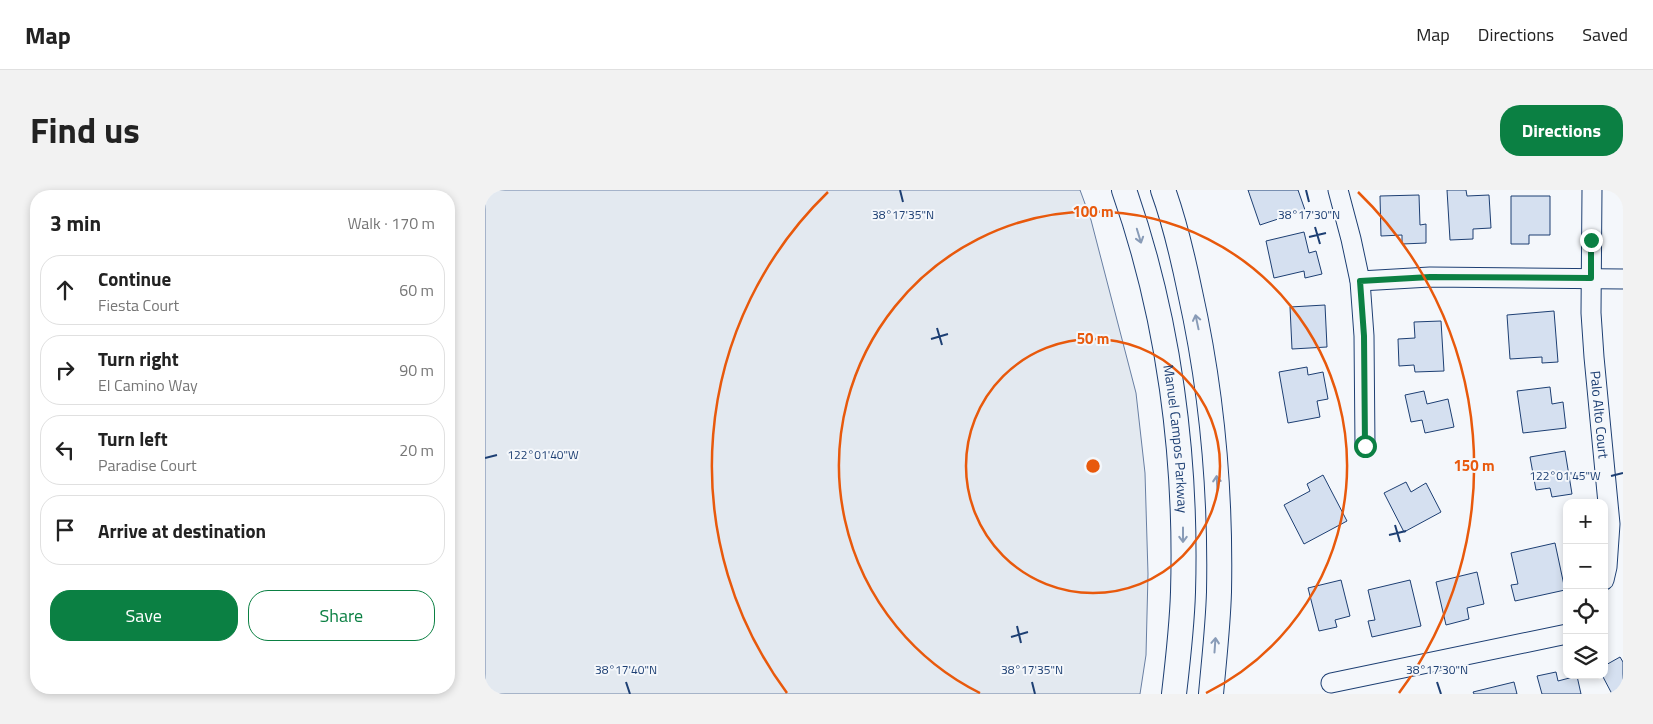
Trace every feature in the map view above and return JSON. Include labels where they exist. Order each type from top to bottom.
[{"type":"main road","name":"Manuel Campos Parkway","points":[[1124,190],[1146,262],[1162,332],[1179,454],[1183,523],[1183,593],[1174,694]]},
{"type":"main road","points":[[1163,190],[1182,256],[1198,326],[1215,451],[1219,521],[1219,594],[1211,694]]},
{"type":"street","points":[[1338,190],[1360,281],[1364,336],[1365,446]]},
{"type":"street","name":"Palo Alto Court","points":[[1592,190],[1591,313],[1610,524],[1608,553]]},
{"type":"street","points":[[1360,281],[1430,277],[1623,279]]},
{"type":"street","points":[[1331,683],[1563,635]]},
{"type":"shaded area","points":[[485,190],[1080,190],[1091,220],[1136,393],[1145,473],[1148,574],[1146,655],[1140,694],[485,694]]},
{"type":"building","points":[[1248,190],[1298,190],[1305,210],[1260,225]]},
{"type":"building","points":[[1447,190],[1466,190],[1467,196],[1489,195],[1491,228],[1473,229],[1473,239],[1450,240]]},
{"type":"building","points":[[1419,195],[1420,225],[1426,224],[1426,243],[1402,244],[1402,235],[1381,236],[1380,196]]},
{"type":"building","points":[[1511,196],[1550,196],[1550,235],[1529,235],[1529,244],[1511,244]]},
{"type":"building","points":[[1304,232],[1309,253],[1316,251],[1322,274],[1305,278],[1304,271],[1274,278],[1266,241]]},
{"type":"building","points":[[1325,305],[1327,347],[1292,349],[1290,307]]},
{"type":"building","points":[[1554,311],[1558,362],[1542,363],[1542,357],[1510,359],[1507,315]]},
{"type":"building","points":[[1441,321],[1444,371],[1415,372],[1414,365],[1399,366],[1398,339],[1415,338],[1414,322]]},
{"type":"building","points":[[1307,367],[1308,375],[1323,372],[1328,399],[1317,401],[1320,417],[1288,423],[1279,372]]},
{"type":"building","points":[[1550,387],[1552,404],[1563,402],[1566,428],[1523,433],[1517,391]]},
{"type":"building","points":[[1424,391],[1427,404],[1448,399],[1454,427],[1425,433],[1422,420],[1411,422],[1405,395]]},
{"type":"building","points":[[1565,451],[1572,494],[1552,497],[1550,488],[1536,490],[1530,457]]},
{"type":"building","points":[[1323,475],[1347,521],[1304,544],[1284,505],[1310,491],[1307,484]]},
{"type":"building","points":[[1406,482],[1411,492],[1426,483],[1441,512],[1404,532],[1384,493]]},
{"type":"building","points":[[1555,543],[1563,581],[1563,590],[1515,601],[1511,585],[1518,584],[1511,553]]},
{"type":"building","points":[[1477,572],[1484,604],[1467,608],[1469,619],[1446,625],[1436,582]]},
{"type":"building","points":[[1341,580],[1350,616],[1335,620],[1337,627],[1319,631],[1308,588]]},
{"type":"building","points":[[1410,580],[1421,626],[1372,637],[1368,621],[1375,620],[1368,590]]},
{"type":"building","points":[[1620,657],[1623,662],[1623,694],[1612,694],[1604,679],[1608,679],[1608,664]]},
{"type":"building","points":[[1556,672],[1558,681],[1578,679],[1581,694],[1542,694],[1537,676]]},
{"type":"building","points":[[1514,682],[1517,694],[1474,694],[1473,692]]},
{"type":"route","points":[[1365,446],[1364,336],[1360,281],[1430,277],[1591,278],[1591,240]]}]
